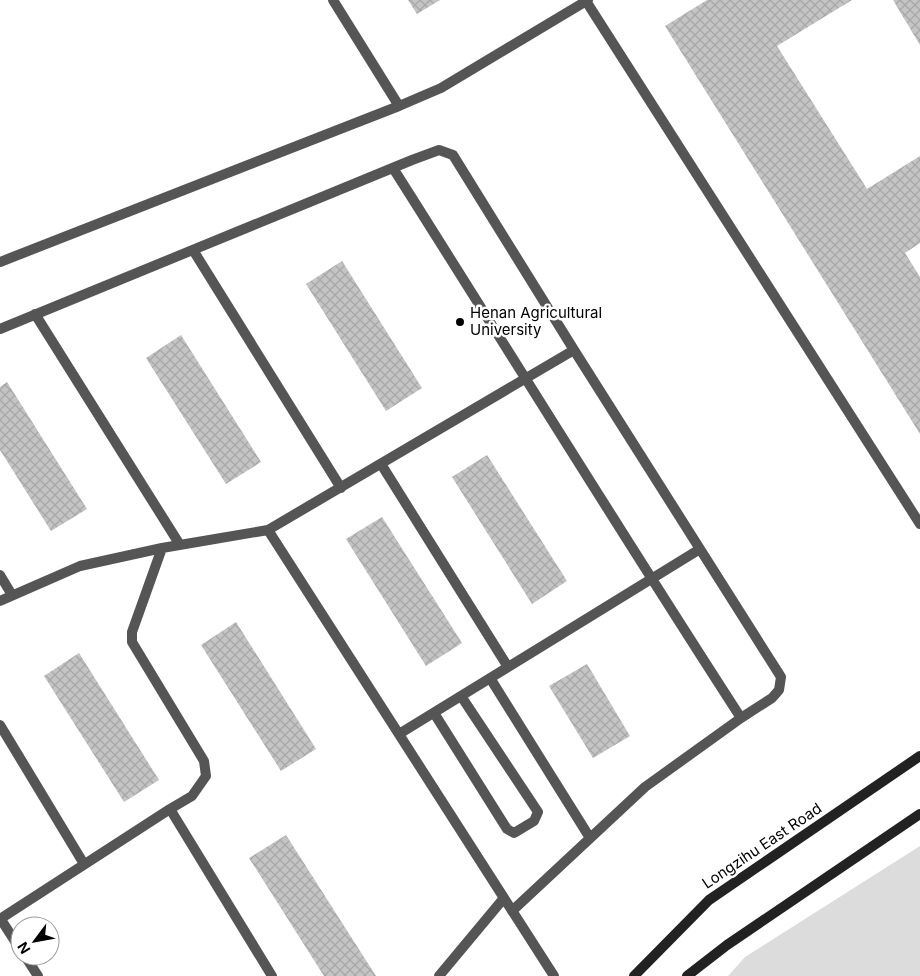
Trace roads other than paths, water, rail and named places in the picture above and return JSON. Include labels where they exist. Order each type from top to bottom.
[{"type":"street","name":"Longzihu East Road","points":[[634,976],[709,900],[920,756]]},
{"type":"street","points":[[687,976],[727,944],[920,814]]},
{"type":"lane","points":[[333,0],[399,106]]},
{"type":"lane","points":[[0,262],[441,88],[587,1],[920,524]]},
{"type":"lane","points":[[0,329],[439,150],[453,156],[780,677],[778,690],[772,698],[645,787],[512,910]]},
{"type":"lane","points":[[393,168],[651,579],[741,718]]},
{"type":"lane","points":[[193,250],[340,488]]},
{"type":"lane","points":[[35,314],[180,545]]},
{"type":"lane","points":[[0,601],[80,566],[162,548],[268,530],[574,350]]},
{"type":"lane","points":[[381,464],[508,667]]},
{"type":"lane","points":[[268,530],[554,976]]},
{"type":"lane","points":[[10,934],[0,918],[192,796],[206,776],[204,761],[132,642],[132,632],[162,548]]},
{"type":"lane","points":[[399,734],[700,549]]},
{"type":"lane","points":[[0,575],[12,595]]},
{"type":"lane","points":[[490,678],[590,838]]},
{"type":"lane","points":[[434,712],[507,829],[514,833],[534,821],[538,812],[461,696]]},
{"type":"lane","points":[[0,725],[84,864]]},
{"type":"lane","points":[[170,809],[272,976]]},
{"type":"lane","points":[[439,976],[504,898]]},
{"type":"place","name":"Henan Agricultural University","points":[[460,322]]}]
